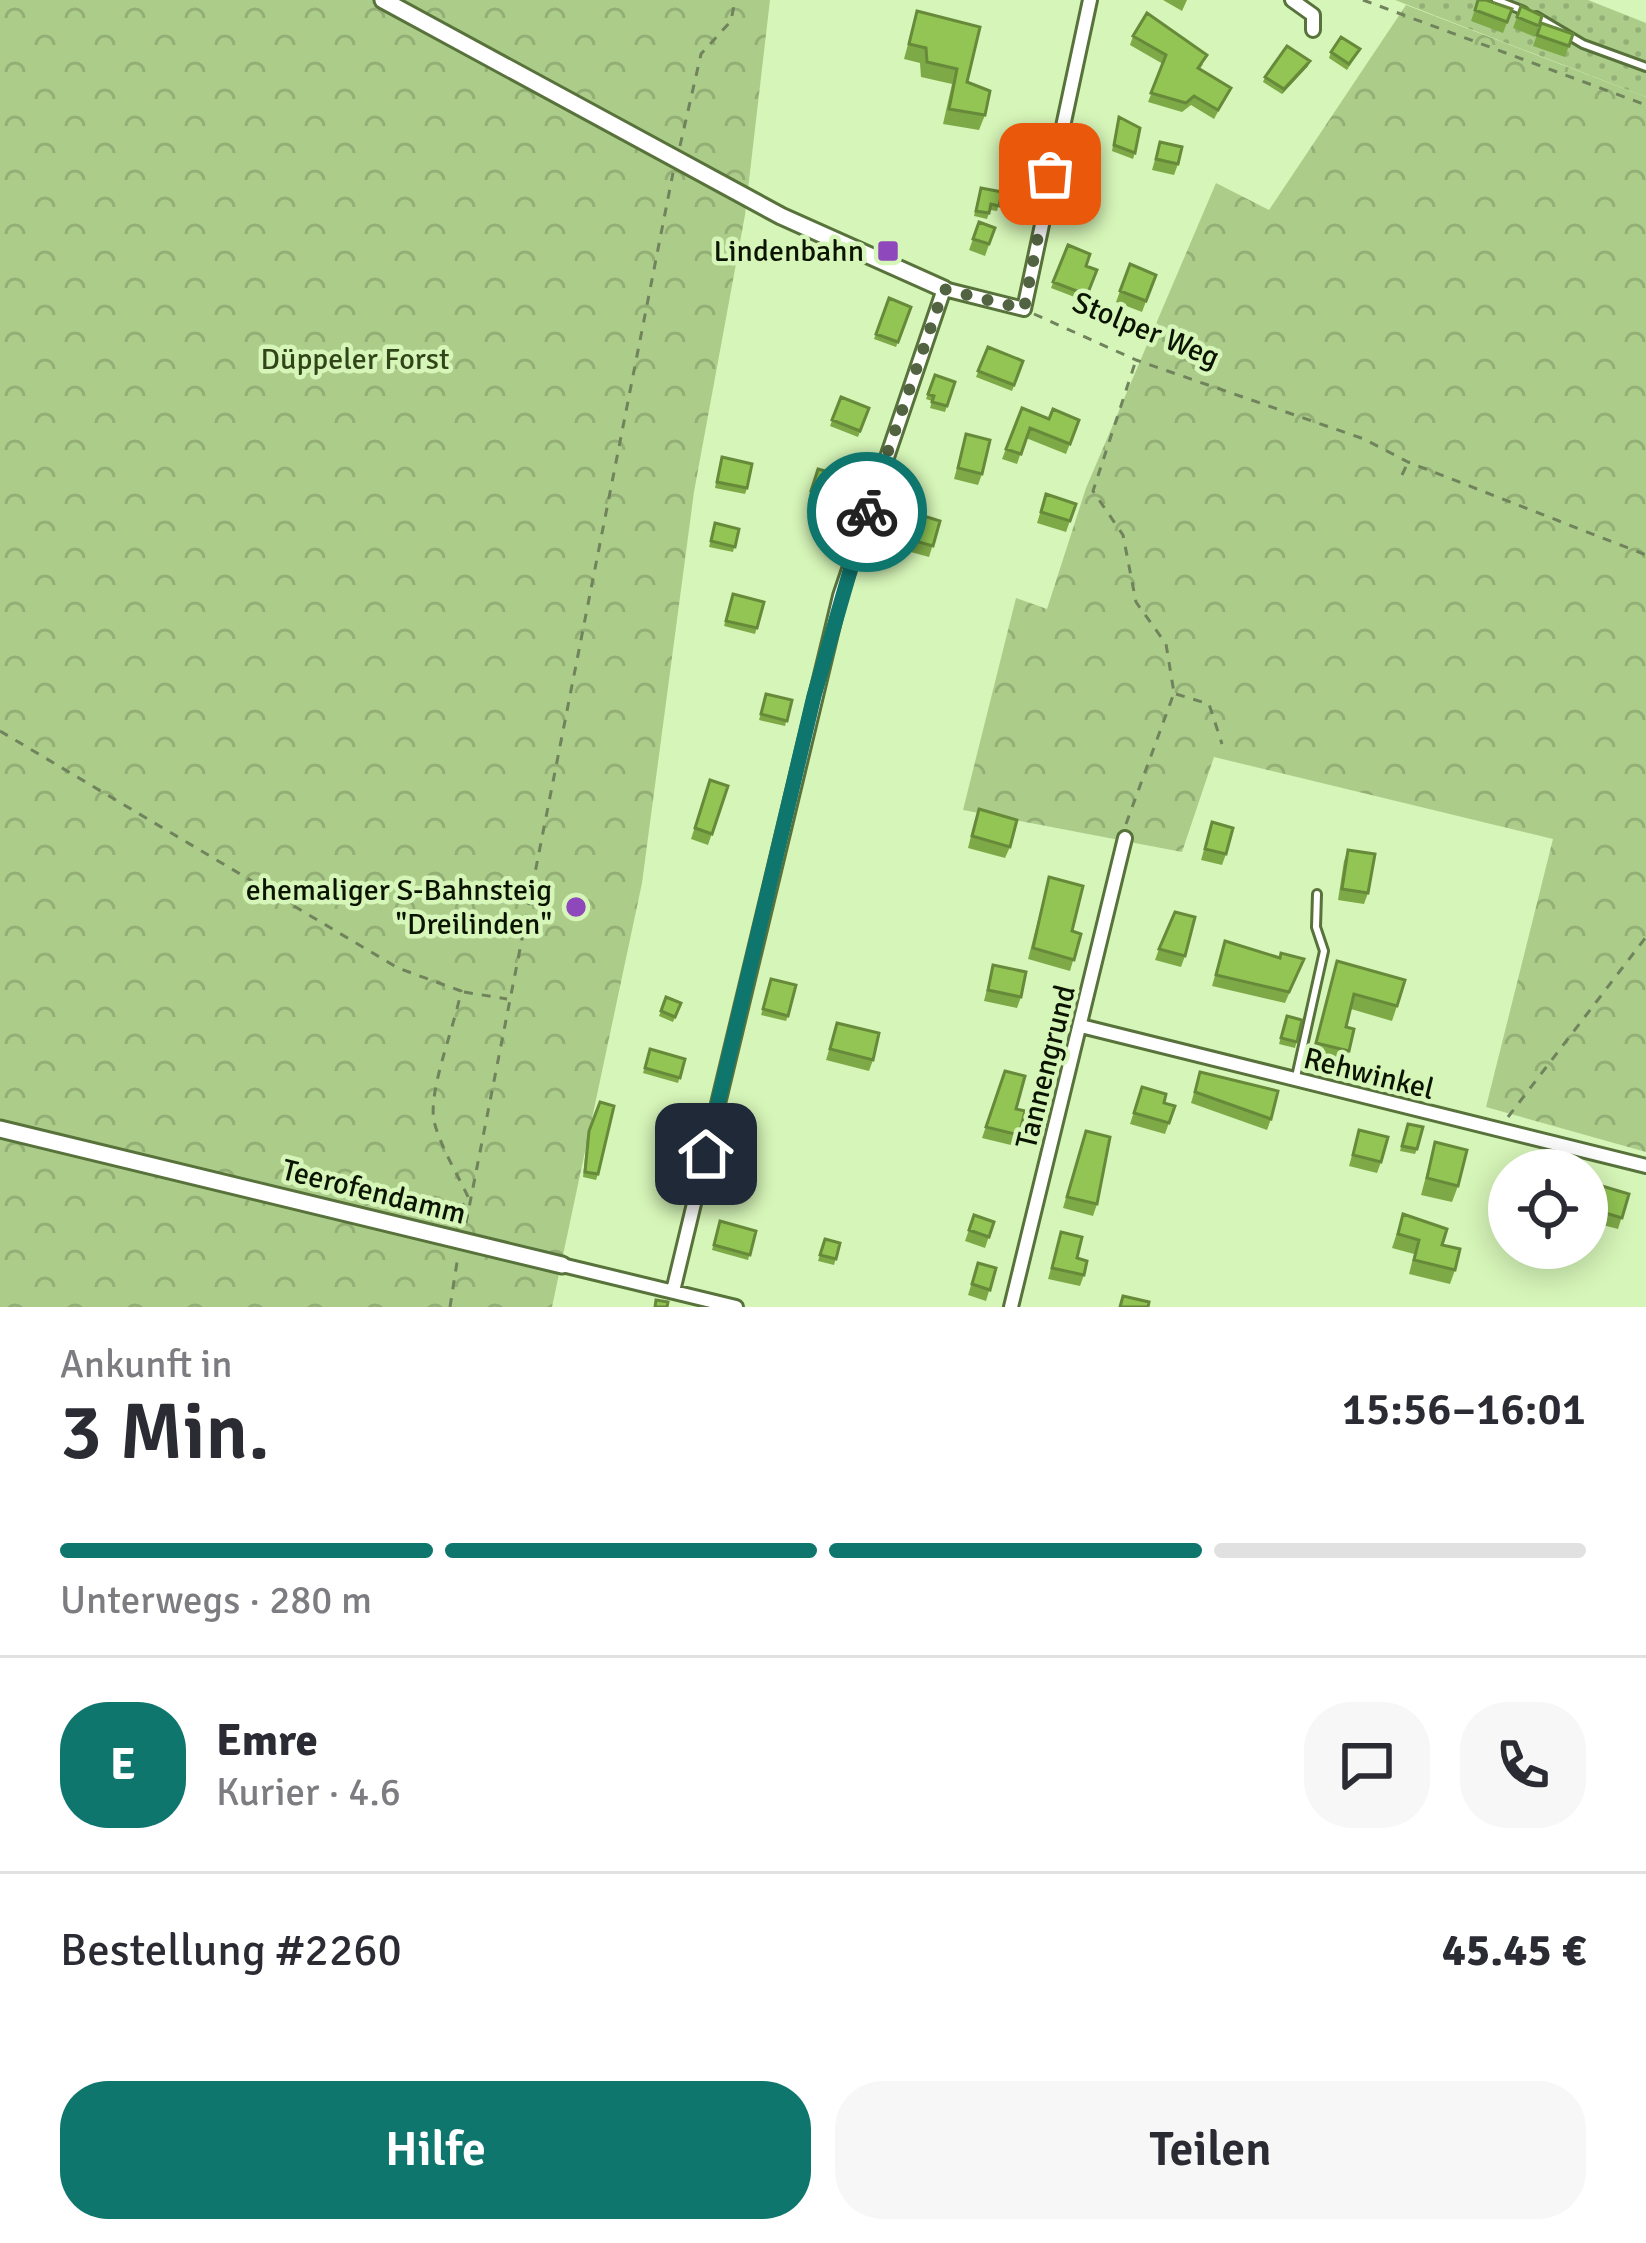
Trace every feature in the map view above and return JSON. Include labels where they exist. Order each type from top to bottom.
[{"type":"street","name":"Stolper Weg","points":[[382,0],[844,248],[944,289],[1024,309]]},
{"type":"street","points":[[1024,309],[1090,0]]},
{"type":"street","points":[[1292,0],[1312,15],[1313,31]]},
{"type":"street","points":[[673,1292],[840,596],[944,289]]},
{"type":"street","name":"Tannengrund","points":[[1011,1307],[1125,838]]},
{"type":"street","name":"Rehwinkel","points":[[1081,1026],[1646,1166]]},
{"type":"street","name":"Teerofendamm","points":[[0,1129],[736,1307]]},
{"type":"lane","points":[[1496,0],[1548,21],[1582,44],[1646,67]]},
{"type":"lane","points":[[1295,1080],[1324,951],[1316,926],[1317,894]]},
{"type":"path","points":[[450,1307],[509,999],[684,162],[701,54],[731,21],[735,0]]},
{"type":"path","points":[[1363,0],[1646,106]]},
{"type":"path","name":"Stolper Weg","points":[[1024,309],[1136,359],[1364,439],[1408,462],[1646,555]]},
{"type":"path","points":[[1125,838],[1126,816],[1174,694],[1166,644],[1136,602],[1123,535],[1093,491],[1136,359]]},
{"type":"path","points":[[1402,476],[1408,462]]},
{"type":"path","points":[[1174,694],[1209,704],[1222,744]]},
{"type":"path","points":[[0,731],[398,968],[461,991],[509,999]]},
{"type":"path","points":[[1498,1130],[1646,938]]},
{"type":"path","points":[[461,991],[453,1038],[436,1083],[434,1120],[469,1199]]},
{"type":"path","points":[[434,1234],[469,1199]]},
{"type":"green space","name":"Düppeler Forst","points":[[0,0],[770,0],[745,215],[694,492],[642,883],[552,1307],[0,1307]]},
{"type":"green space","points":[[1395,0],[1588,0],[1646,23],[1646,97]]},
{"type":"green space","points":[[1406,5],[1646,97],[1646,1152],[1486,1107],[1553,839],[1214,757],[1182,852],[963,810],[1016,598],[1047,609],[1086,488],[1216,183],[1269,210]]},
{"type":"building","points":[[1478,0],[1512,9],[1507,22],[1475,10]]},
{"type":"building","points":[[1521,6],[1542,16],[1539,26],[1517,17]]},
{"type":"building","points":[[917,11],[980,27],[967,82],[990,91],[985,115],[949,109],[957,69],[927,62],[926,48],[909,44]]},
{"type":"building","points":[[1147,13],[1207,55],[1198,68],[1231,88],[1218,110],[1194,96],[1186,103],[1151,93],[1166,55],[1133,36]]},
{"type":"building","points":[[1541,23],[1573,34],[1569,46],[1537,35]]},
{"type":"building","points":[[1341,37],[1360,49],[1349,64],[1331,52]]},
{"type":"building","points":[[1287,46],[1310,61],[1284,89],[1265,77]]},
{"type":"building","points":[[1119,117],[1140,128],[1135,153],[1114,145]]},
{"type":"building","points":[[1160,142],[1182,147],[1178,164],[1156,159]]},
{"type":"building","points":[[1008,161],[1028,165],[1023,188],[1003,184]]},
{"type":"building","points":[[981,188],[1002,192],[999,206],[991,204],[989,213],[976,211]]},
{"type":"building","points":[[979,222],[995,228],[989,244],[973,239]]},
{"type":"building","points":[[1068,245],[1090,254],[1086,266],[1097,270],[1087,295],[1053,282]]},
{"type":"building","points":[[1130,264],[1156,275],[1146,301],[1120,291]]},
{"type":"building","points":[[889,298],[911,307],[898,342],[876,334]]},
{"type":"building","points":[[988,347],[1023,361],[1014,385],[978,371]]},
{"type":"building","points":[[935,375],[955,382],[947,406],[932,402],[934,396],[928,394]]},
{"type":"building","points":[[841,397],[869,408],[860,431],[832,420]]},
{"type":"building","points":[[1022,408],[1049,419],[1053,409],[1079,420],[1070,444],[1030,428],[1021,454],[1006,449]]},
{"type":"building","points":[[966,434],[990,440],[982,474],[958,468]]},
{"type":"building","points":[[722,457],[752,464],[747,488],[717,482]]},
{"type":"building","points":[[818,469],[846,477],[840,499],[811,491]]},
{"type":"building","points":[[1046,494],[1076,504],[1070,521],[1041,512]]},
{"type":"building","points":[[911,512],[940,521],[933,546],[904,538]]},
{"type":"building","points":[[715,523],[739,529],[735,547],[711,541]]},
{"type":"building","points":[[733,594],[764,602],[757,628],[726,621]]},
{"type":"building","points":[[766,694],[792,700],[787,721],[761,714]]},
{"type":"building","points":[[710,780],[728,786],[712,834],[695,828]]},
{"type":"building","points":[[979,809],[1017,820],[1010,847],[972,836]]},
{"type":"building","points":[[1212,822],[1233,828],[1226,854],[1205,849]]},
{"type":"building","points":[[1348,850],[1375,854],[1368,893],[1342,889]]},
{"type":"building","points":[[1049,877],[1083,886],[1072,931],[1081,934],[1074,960],[1033,948]]},
{"type":"building","points":[[1175,912],[1195,917],[1185,956],[1159,949]]},
{"type":"building","points":[[1225,941],[1280,958],[1281,953],[1304,959],[1289,992],[1216,975]]},
{"type":"building","points":[[1337,961],[1405,980],[1397,1006],[1354,994],[1346,1027],[1354,1029],[1349,1051],[1316,1043]]},
{"type":"building","points":[[993,965],[1026,972],[1021,997],[988,990]]},
{"type":"building","points":[[771,979],[796,985],[788,1016],[763,1009]]},
{"type":"building","points":[[666,997],[681,1003],[675,1017],[661,1011]]},
{"type":"building","points":[[1287,1016],[1302,1020],[1297,1042],[1281,1038]]},
{"type":"building","points":[[837,1023],[879,1033],[873,1060],[830,1049]]},
{"type":"building","points":[[650,1049],[685,1059],[680,1078],[645,1068]]},
{"type":"building","points":[[1005,1071],[1025,1076],[1016,1109],[1025,1111],[1019,1135],[986,1127]]},
{"type":"building","points":[[1200,1072],[1278,1091],[1271,1119],[1195,1092]]},
{"type":"building","points":[[1142,1087],[1166,1094],[1164,1103],[1175,1106],[1169,1123],[1134,1113]]},
{"type":"building","points":[[600,1102],[614,1106],[598,1174],[585,1172],[589,1131]]},
{"type":"building","points":[[1408,1124],[1423,1127],[1417,1149],[1402,1146]]},
{"type":"building","points":[[1359,1130],[1388,1137],[1381,1162],[1353,1155]]},
{"type":"building","points":[[1086,1131],[1110,1137],[1097,1204],[1067,1197]]},
{"type":"building","points":[[1435,1142],[1467,1150],[1458,1186],[1427,1178]]},
{"type":"building","points":[[1608,1188],[1629,1194],[1622,1218],[1608,1214]]},
{"type":"building","points":[[1403,1214],[1447,1229],[1442,1245],[1460,1249],[1455,1270],[1414,1260],[1419,1240],[1398,1234]]},
{"type":"building","points":[[974,1215],[994,1222],[989,1237],[969,1230]]},
{"type":"building","points":[[720,1221],[756,1231],[750,1255],[714,1245]]},
{"type":"building","points":[[1061,1232],[1082,1237],[1077,1258],[1087,1261],[1084,1275],[1052,1268]]},
{"type":"building","points":[[825,1239],[840,1243],[836,1259],[820,1255]]},
{"type":"building","points":[[978,1263],[996,1268],[990,1290],[972,1284]]},
{"type":"building","points":[[1123,1296],[1149,1302],[1148,1307],[1120,1307]]},
{"type":"way so far","points":[[867,512],[944,289],[1024,309],[1050,174]]},
{"type":"place","name":"Lindenbahn","points":[[888,251]]},
{"type":"place","name":"ehemaliger S-Bahnsteig \"Dreilinden\"","points":[[576,907]]},
{"type":"route","points":[[706,1154],[814,696],[867,512]]}]
